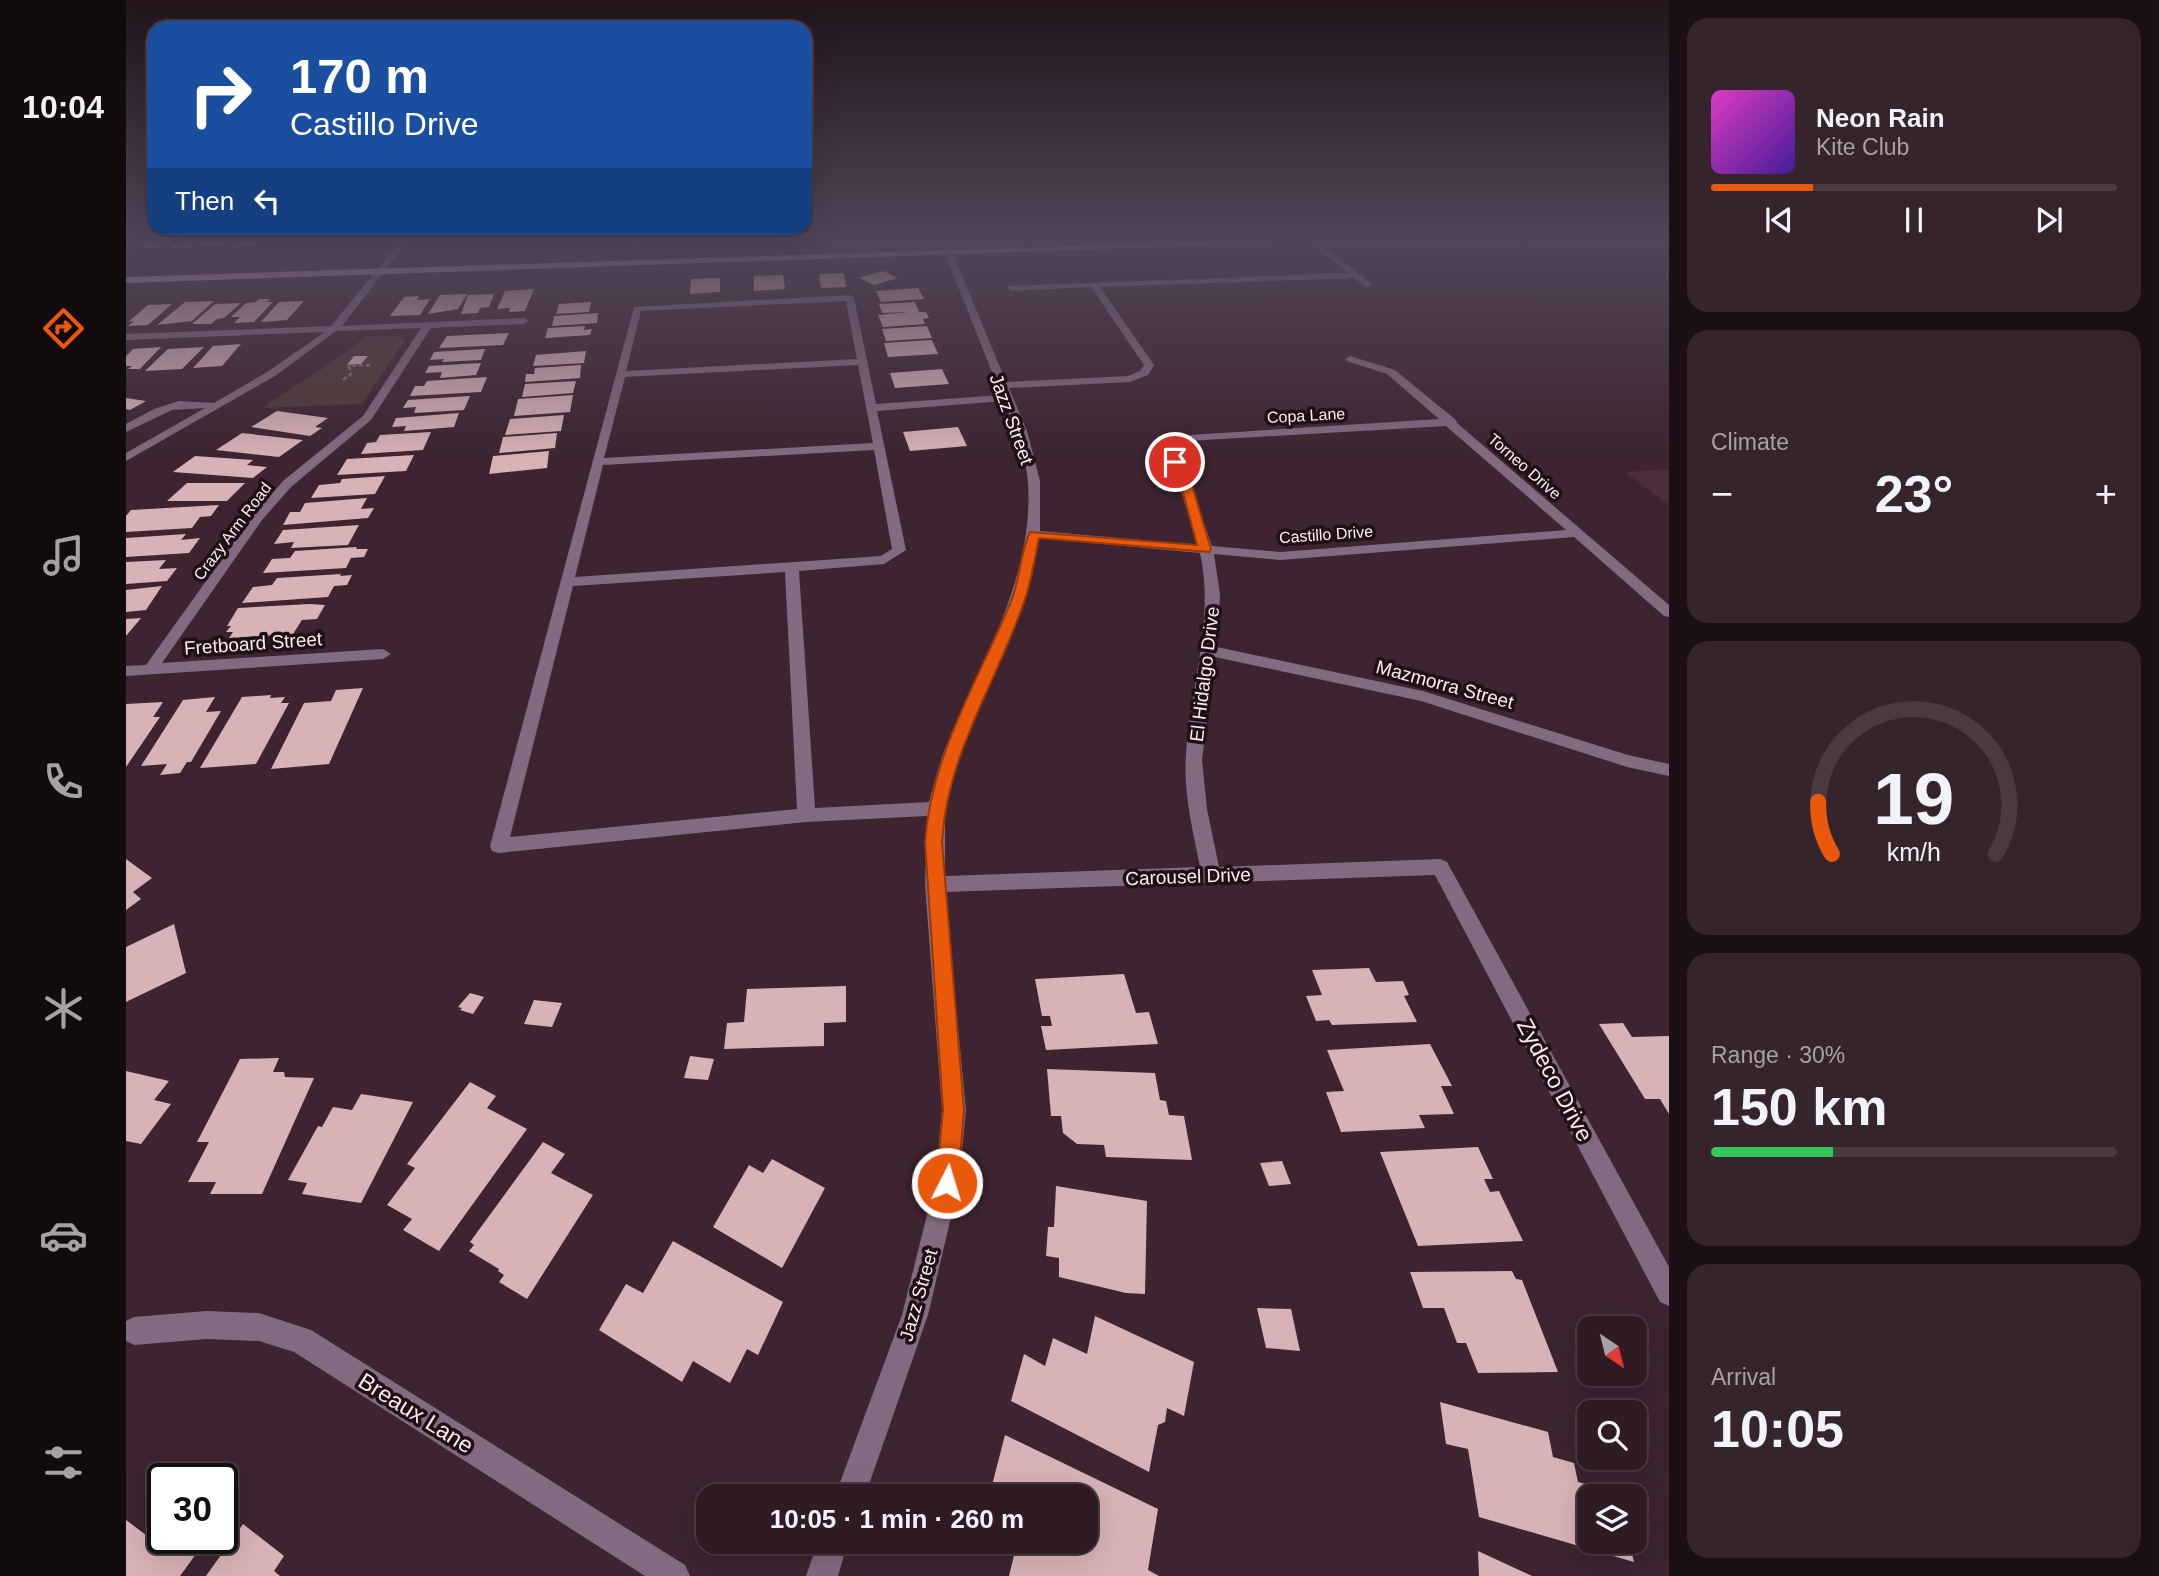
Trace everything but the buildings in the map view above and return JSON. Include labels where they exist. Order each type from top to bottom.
[{"type":"street","points":[[126,458],[271,374],[335,328],[346,314]]},
{"type":"street","points":[[636,314],[499,846],[806,815],[936,809]]},
{"type":"street","points":[[567,582],[884,560],[899,550],[853,314]]},
{"type":"street","name":"Jazz Street","points":[[854,1484],[915,1315],[947,1183],[954,1110],[935,884],[936,809],[953,749],[1019,596],[1034,534],[1034,481],[1021,431],[971,314]]},
{"type":"street","points":[[870,403],[1130,379],[1144,373],[1149,365],[1114,314]]},
{"type":"street","points":[[126,337],[524,321]]},
{"type":"street","name":"Crazy Arm Road","points":[[150,670],[258,517],[287,484],[367,418],[428,325]]},
{"type":"street","name":"Torneo Drive","points":[[1350,359],[1391,372],[1452,422],[1669,613]]},
{"type":"street","points":[[620,374],[862,362]]},
{"type":"street","points":[[126,429],[174,404],[197,402],[215,406]]},
{"type":"street","name":"Copa Lane","points":[[1163,439],[1452,422]]},
{"type":"street","name":"El Hidalgo Drive","points":[[1163,439],[1187,485],[1205,549],[1213,595],[1194,745],[1194,776],[1211,875]]},
{"type":"street","points":[[598,462],[879,446]]},
{"type":"street","name":"Castillo Drive","points":[[1034,534],[1280,556],[1578,533]]},
{"type":"street","points":[[792,568],[806,815]]},
{"type":"street","name":"Mazmorra Street","points":[[1207,650],[1423,696],[1627,761],[1669,770]]},
{"type":"street","name":"Fretboard Street","points":[[126,671],[383,653]]},
{"type":"street","name":"Carousel Drive","points":[[935,884],[1440,867]]},
{"type":"street","name":"Zydeco Drive","points":[[1440,867],[1662,1266],[1669,1293]]},
{"type":"street","name":"Breaux Lane","points":[[134,1331],[207,1325],[259,1326],[300,1340],[674,1576]]},
{"type":"street","points":[[822,1576],[829,1554]]},
{"type":"path","points":[[343,380],[351,374],[349,366],[370,365]]},
{"type":"shaded area","points":[[367,336],[395,336],[405,340],[362,404],[261,408],[322,369]]},
{"type":"shaded area","points":[[1669,469],[1669,505],[1625,472]]},
{"type":"route","points":[[947,1183],[954,1110],[935,884],[934,842],[936,809],[953,749],[1019,596],[1034,534],[1205,549],[1187,485],[1175,462]]}]
